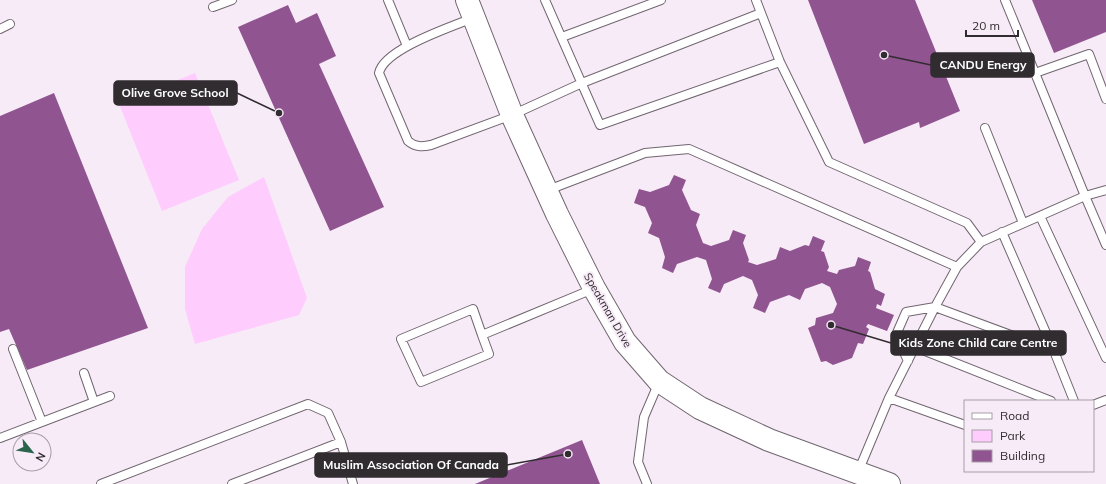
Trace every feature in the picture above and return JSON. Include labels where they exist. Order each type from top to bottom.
[{"type":"street","name":"Speakman Drive","points":[[470,9],[512,115],[546,191],[594,288],[625,342],[659,381],[700,408],[768,440],[889,484]]},
{"type":"lane","points":[[213,7],[232,0]]},
{"type":"lane","points":[[388,0],[407,46]]},
{"type":"lane","points":[[544,0],[562,37],[600,125],[780,62]]},
{"type":"lane","points":[[562,37],[661,0]]},
{"type":"lane","points":[[756,0],[780,62],[830,162],[967,223],[981,242]]},
{"type":"lane","points":[[1005,0],[1036,73],[1084,196],[1106,245]]},
{"type":"lane","points":[[470,9],[388,58],[380,68],[379,73],[408,141],[413,145],[431,145],[512,115],[582,83],[761,12]]},
{"type":"lane","points":[[0,29],[10,24]]},
{"type":"lane","points":[[1036,73],[1089,54],[1106,99]]},
{"type":"lane","points":[[985,128],[1023,224]]},
{"type":"lane","points":[[546,191],[645,153],[689,149],[957,267]]},
{"type":"lane","points":[[857,472],[889,398],[957,267],[981,242],[1084,196],[1106,190]]},
{"type":"lane","points":[[1040,216],[1106,358]]},
{"type":"lane","points":[[1002,232],[1074,400]]},
{"type":"lane","points":[[482,335],[594,288]]},
{"type":"lane","points":[[908,362],[896,335],[906,312],[935,307],[1054,351]]},
{"type":"lane","points":[[473,309],[482,335],[489,354],[421,382],[401,338],[473,309]]},
{"type":"lane","points":[[915,347],[1048,400]]},
{"type":"lane","points":[[13,349],[42,422]]},
{"type":"lane","points":[[84,373],[94,402]]},
{"type":"lane","points":[[647,484],[638,462],[644,417],[659,381]]},
{"type":"lane","points":[[0,438],[110,396]]},
{"type":"lane","points":[[889,398],[964,425]]},
{"type":"lane","points":[[1094,405],[1106,400]]},
{"type":"lane","points":[[101,484],[308,404],[328,413],[340,442],[354,484]]},
{"type":"lane","points":[[232,484],[340,442]]},
{"type":"green space","points":[[195,73],[239,180],[162,211],[119,104]]},
{"type":"green space","points":[[264,177],[307,298],[299,315],[195,344],[185,309],[185,267],[202,229],[228,197]]},
{"type":"building","points":[[808,0],[915,0],[960,111],[920,128],[919,122],[864,144]]},
{"type":"building","points":[[1032,0],[1106,0],[1106,32],[1054,53]]},
{"type":"building","points":[[288,5],[296,23],[317,13],[336,56],[319,64],[384,207],[330,231],[238,27]]},
{"type":"building","points":[[54,93],[148,328],[27,370],[9,329],[0,332],[0,116]]},
{"type":"building","points":[[674,175],[686,180],[682,190],[691,210],[700,214],[696,225],[703,243],[711,246],[729,240],[733,230],[746,235],[743,243],[749,260],[748,262],[757,265],[776,259],[780,247],[790,251],[805,245],[809,246],[813,236],[825,241],[821,251],[824,252],[829,267],[827,271],[837,274],[839,270],[855,266],[858,257],[871,262],[868,271],[870,272],[875,289],[885,294],[881,306],[877,304],[876,308],[894,315],[887,331],[868,324],[866,327],[869,329],[863,344],[858,343],[852,358],[833,365],[826,361],[821,362],[808,328],[815,325],[816,318],[833,313],[837,304],[830,287],[822,283],[805,289],[800,300],[789,295],[770,302],[765,313],[753,308],[758,295],[752,280],[743,276],[724,284],[720,293],[708,288],[712,279],[706,260],[697,257],[677,264],[673,273],[662,268],[665,257],[659,238],[648,233],[652,223],[645,207],[634,203],[639,189],[650,192],[669,185]]},
{"type":"building","points":[[582,440],[600,484],[475,484]]},
{"type":"place","name":"CANDU Energy","points":[[884,55]]},
{"type":"place","name":"Olive Grove School","points":[[279,113]]},
{"type":"place","name":"Kids Zone Child Care Centre","points":[[831,325]]},
{"type":"place","name":"Muslim Association Of Canada","points":[[568,454]]}]
